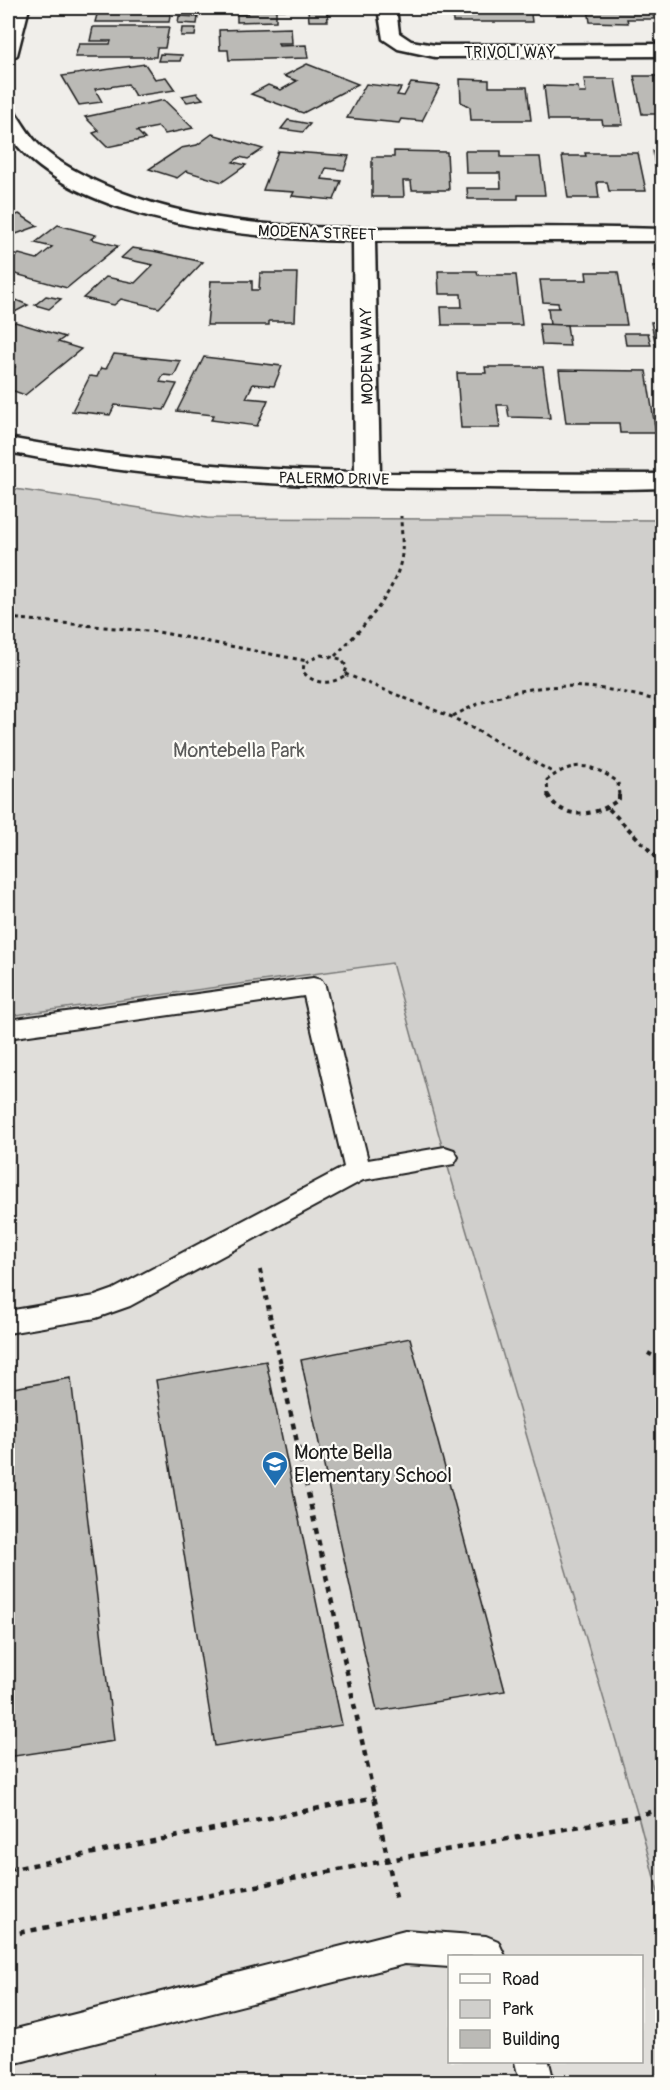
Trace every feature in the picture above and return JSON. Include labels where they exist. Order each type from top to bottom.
[{"type":"street","points":[[8,55],[20,8]]},
{"type":"street","name":"TRIVOLI WAY","points":[[387,8],[390,35],[405,45],[420,49],[455,52],[663,50]]},
{"type":"street","name":"MODENA STREET","points":[[8,116],[11,125],[37,155],[89,187],[122,201],[178,217],[238,228],[281,233],[663,235]]},
{"type":"street","name":"MODENA WAY","points":[[364,234],[368,478]]},
{"type":"street","name":"PALERMO DRIVE","points":[[8,445],[90,461],[181,472],[400,479],[663,481]]},
{"type":"lane","points":[[8,1029],[313,986],[358,1171]]},
{"type":"lane","points":[[8,1322],[96,1308],[122,1298],[358,1171],[445,1157]]},
{"type":"lane","points":[[8,2048],[405,1947],[486,1953],[487,1955]]},
{"type":"lane","points":[[532,2063],[537,2082]]},
{"type":"path","points":[[335,656],[382,600],[401,558],[400,479]]},
{"type":"path","points":[[8,618],[70,621],[158,630],[224,641],[307,661]]},
{"type":"path","points":[[321,655],[335,656],[345,663],[345,674],[332,682],[317,682],[303,672],[302,668],[307,661],[321,655]]},
{"type":"path","points":[[345,674],[452,717],[554,773]]},
{"type":"path","points":[[452,717],[481,700],[515,690],[549,685],[589,686],[632,692],[663,702]]},
{"type":"path","points":[[575,766],[588,766],[610,774],[618,782],[621,791],[619,799],[609,809],[582,814],[560,808],[547,795],[548,780],[554,773],[575,766]]},
{"type":"path","points":[[609,809],[663,862]]},
{"type":"path","points":[[250,1228],[389,1860],[405,1947]]},
{"type":"path","points":[[648,1353],[663,1361]]},
{"type":"path","points":[[8,1870],[375,1797]]},
{"type":"path","points":[[8,1935],[389,1860],[638,1816],[663,1808]]},
{"type":"shaded area","name":"Monte Bella Elementary School","points":[[392,963],[445,1157],[638,1816],[662,1908],[662,2082],[8,2082],[8,1016]]},
{"type":"green space","name":"Montebella Park","points":[[8,488],[207,518],[662,520],[662,1908],[638,1816],[445,1157],[392,963],[8,1016]]},
{"type":"building","points":[[87,8],[171,8],[169,22],[95,22],[98,11],[86,11]]},
{"type":"building","points":[[248,8],[327,8],[328,21],[309,21],[308,9],[276,10],[276,21],[237,22],[237,14],[248,14]]},
{"type":"building","points":[[484,8],[537,8],[538,14],[531,14],[532,22],[453,22],[452,10],[484,10]]},
{"type":"building","points":[[588,8],[652,8],[654,19],[627,19],[628,23],[590,22]]},
{"type":"building","points":[[179,16],[198,17],[197,24],[178,23]]},
{"type":"building","points":[[93,27],[169,27],[165,48],[157,48],[156,57],[75,57],[79,44],[110,44],[111,41],[90,41]]},
{"type":"building","points":[[182,28],[196,28],[195,36],[181,36]]},
{"type":"building","points":[[291,28],[292,43],[278,43],[279,46],[306,45],[308,58],[229,60],[228,50],[220,50],[219,30]]},
{"type":"building","points":[[160,54],[182,55],[180,61],[158,61]]},
{"type":"building","points":[[145,64],[155,79],[166,77],[175,90],[135,96],[128,84],[95,89],[102,102],[79,105],[62,76]]},
{"type":"building","points":[[307,64],[358,84],[303,113],[251,94],[268,85],[281,90],[297,81],[284,76]]},
{"type":"building","points":[[634,76],[662,76],[662,114],[642,114]]},
{"type":"building","points":[[460,79],[489,80],[489,87],[527,87],[531,120],[471,120],[470,107],[461,102]]},
{"type":"building","points":[[584,79],[615,79],[623,125],[603,125],[602,120],[548,120],[544,86],[578,87],[579,93],[586,93]]},
{"type":"building","points":[[411,83],[440,86],[422,121],[401,119],[399,123],[347,118],[366,84],[401,88],[397,95],[404,96]]},
{"type":"building","points":[[197,93],[203,99],[187,102],[182,96]]},
{"type":"building","points":[[164,100],[193,128],[165,134],[158,127],[137,131],[145,139],[107,147],[93,133],[99,131],[85,117]]},
{"type":"building","points":[[288,120],[310,124],[303,132],[281,129]]},
{"type":"building","points":[[212,134],[263,149],[248,159],[240,157],[233,162],[246,165],[222,182],[186,171],[177,178],[149,169],[181,148],[197,145]]},
{"type":"building","points":[[278,151],[349,156],[344,170],[326,168],[322,179],[341,181],[334,200],[292,196],[294,192],[263,190]]},
{"type":"building","points":[[394,151],[447,152],[449,190],[412,190],[411,181],[403,181],[404,197],[372,197],[372,157],[394,157]]},
{"type":"building","points":[[465,151],[501,151],[501,157],[540,157],[545,195],[518,195],[518,199],[468,199],[467,188],[501,188],[500,173],[466,173]]},
{"type":"building","points":[[653,151],[662,151],[662,166],[655,166]]},
{"type":"building","points":[[585,153],[638,153],[646,191],[609,191],[607,182],[597,182],[599,198],[568,198],[562,156],[586,156]]},
{"type":"building","points":[[655,172],[662,172],[662,190],[658,190]]},
{"type":"building","points":[[19,214],[38,226],[8,237],[8,218]]},
{"type":"building","points":[[58,225],[96,235],[91,239],[118,246],[67,288],[8,272],[8,263],[19,254],[37,259],[52,247],[35,243]]},
{"type":"building","points":[[132,248],[203,262],[159,308],[121,299],[114,305],[83,298],[106,277],[135,283],[153,265],[121,258]]},
{"type":"building","points":[[653,266],[662,266],[662,301],[658,278],[655,278]]},
{"type":"building","points":[[438,271],[477,271],[478,275],[516,275],[522,325],[442,325],[441,307],[462,307],[461,294],[439,294]]},
{"type":"building","points":[[586,272],[618,272],[627,325],[550,325],[548,308],[559,308],[558,303],[543,302],[540,280],[587,280]]},
{"type":"building","points":[[260,273],[297,273],[295,321],[269,321],[269,325],[207,325],[211,281],[252,281],[252,290],[259,290]]},
{"type":"building","points":[[46,296],[61,299],[49,309],[35,305]]},
{"type":"building","points":[[16,300],[28,305],[13,313],[8,310],[8,304]]},
{"type":"building","points":[[15,322],[65,337],[58,342],[81,349],[25,395],[8,389],[8,373],[15,367],[8,365],[8,328]]},
{"type":"building","points":[[651,322],[662,322],[662,342],[655,342]]},
{"type":"building","points":[[539,324],[567,325],[570,346],[542,345]]},
{"type":"building","points":[[624,333],[648,333],[651,345],[626,345]]},
{"type":"building","points":[[114,354],[181,361],[174,376],[163,375],[160,382],[177,384],[164,410],[115,405],[110,415],[72,411],[90,376],[97,377],[101,368],[106,369]]},
{"type":"building","points":[[204,357],[282,366],[274,386],[253,384],[246,398],[268,400],[257,426],[211,420],[214,415],[177,411]]},
{"type":"building","points":[[485,367],[543,367],[550,418],[509,417],[507,405],[497,405],[500,428],[461,428],[457,373],[486,373]]},
{"type":"building","points":[[559,370],[646,371],[656,433],[620,433],[619,423],[566,423]]},
{"type":"building","points":[[410,1338],[505,1691],[377,1711],[301,1360]]},
{"type":"building","points":[[266,1361],[342,1725],[215,1746],[156,1380]]},
{"type":"building","points":[[71,1378],[114,1741],[8,1757],[8,1389]]},
{"type":"place","name":"Monte Bella Elementary School","points":[[275,1487]]}]
